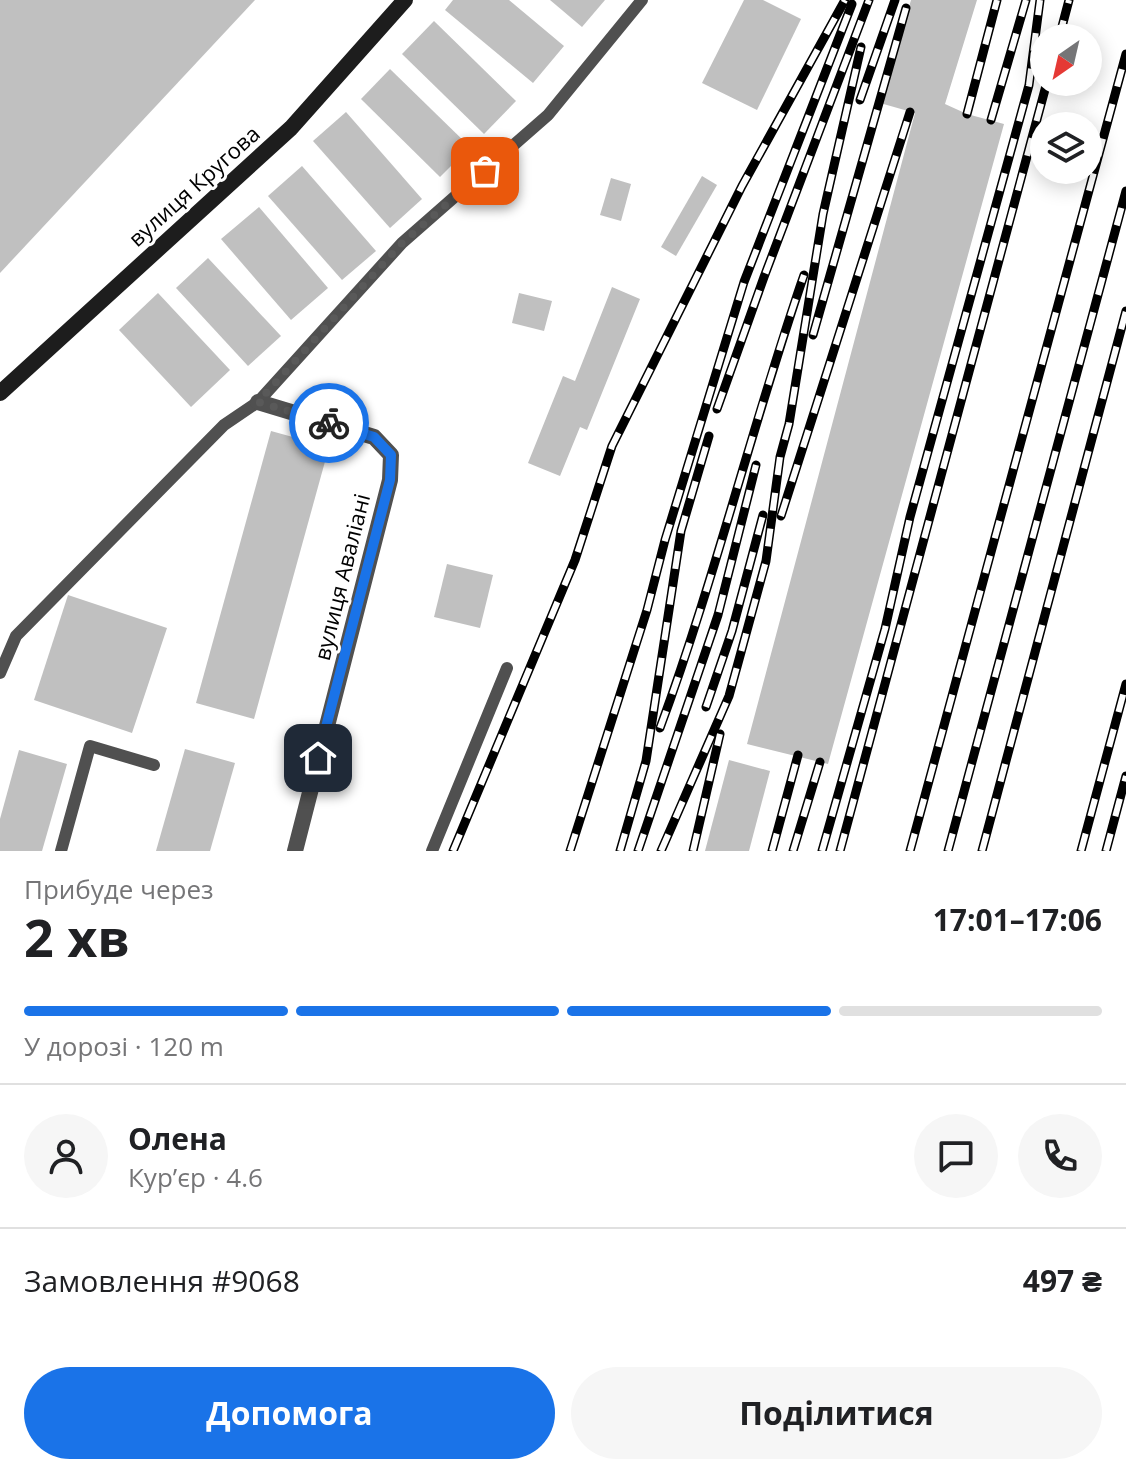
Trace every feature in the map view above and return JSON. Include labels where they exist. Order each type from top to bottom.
[{"type":"street","name":"вулиця Кругова","points":[[0,393],[291,128],[405,0]]},
{"type":"street","name":"вулиця Аваліані","points":[[258,402],[374,437],[391,455],[390,480],[295,851]]},
{"type":"lane","points":[[0,673],[16,636],[224,425],[258,402],[402,243],[548,115],[642,0]]},
{"type":"lane","points":[[432,851],[507,668]]},
{"type":"lane","points":[[61,851],[90,746],[154,765]]},
{"type":"building","points":[[0,0],[255,0],[0,273]]},
{"type":"building","points":[[453,0],[509,0],[564,46],[533,83],[445,10]]},
{"type":"building","points":[[550,0],[605,0],[582,27]]},
{"type":"building","points":[[744,0],[763,0],[801,19],[757,110],[702,83]]},
{"type":"building","points":[[911,0],[977,0],[945,104],[967,114],[1004,124],[828,764],[747,744],[915,113],[880,103]]},
{"type":"building","points":[[434,21],[516,101],[484,134],[402,54]]},
{"type":"building","points":[[390,69],[470,147],[440,177],[361,99]]},
{"type":"building","points":[[346,112],[422,199],[390,228],[313,141]]},
{"type":"building","points":[[302,166],[376,251],[342,280],[268,196]]},
{"type":"building","points":[[702,176],[717,185],[676,256],[661,247]]},
{"type":"building","points":[[611,178],[631,184],[621,221],[600,215]]},
{"type":"building","points":[[259,207],[328,288],[291,320],[221,239]]},
{"type":"building","points":[[208,258],[281,336],[248,366],[176,288]]},
{"type":"building","points":[[612,287],[640,299],[587,430],[580,427],[560,476],[528,463],[563,376],[575,381]]},
{"type":"building","points":[[158,293],[230,370],[191,407],[119,330]]},
{"type":"building","points":[[519,293],[552,301],[544,331],[512,323]]},
{"type":"building","points":[[271,431],[329,447],[254,719],[196,703]]},
{"type":"building","points":[[447,564],[493,575],[480,628],[434,617]]},
{"type":"building","points":[[68,595],[167,628],[132,733],[34,700]]},
{"type":"building","points":[[185,749],[235,763],[210,851],[156,851]]},
{"type":"building","points":[[19,750],[67,764],[42,851],[0,851],[0,819]]},
{"type":"building","points":[[729,760],[770,771],[749,851],[705,851]]},
{"type":"railway","points":[[453,851],[575,560],[612,446],[742,186],[845,0]]},
{"type":"railway","points":[[717,409],[869,0]]},
{"type":"railway","points":[[860,100],[895,0]]},
{"type":"railway","points":[[967,114],[997,0]]},
{"type":"railway","points":[[991,120],[1026,0]]},
{"type":"railway","points":[[822,851],[885,629],[910,517],[1029,85],[1040,0]]},
{"type":"railway","points":[[1063,24],[1069,0]]},
{"type":"railway","points":[[570,851],[647,610],[665,540],[744,282],[852,4]]},
{"type":"railway","points":[[813,335],[906,8]]},
{"type":"railway","points":[[661,851],[729,696],[766,561],[780,457],[789,424],[823,214],[861,47]]},
{"type":"railway","points":[[910,851],[1126,54]]},
{"type":"railway","points":[[840,851],[1043,96]]},
{"type":"railway","points":[[781,516],[910,112]]},
{"type":"railway","points":[[948,851],[1126,191]]},
{"type":"railway","points":[[660,728],[804,275]]},
{"type":"railway","points":[[982,851],[1126,311]]},
{"type":"railway","points":[[620,851],[646,761],[681,531],[709,436]]},
{"type":"railway","points":[[638,851],[718,615],[756,465]]},
{"type":"railway","points":[[706,707],[732,631],[763,515]]},
{"type":"railway","points":[[1081,851],[1126,684]]},
{"type":"railway","points":[[693,851],[720,734]]},
{"type":"railway","points":[[772,851],[798,755]]},
{"type":"railway","points":[[793,851],[820,762]]},
{"type":"railway","points":[[1106,851],[1126,776]]},
{"type":"way so far","points":[[329,423],[258,402],[402,243],[485,171]]},
{"type":"route","points":[[318,758],[390,480],[391,455],[374,437],[329,423]]}]
